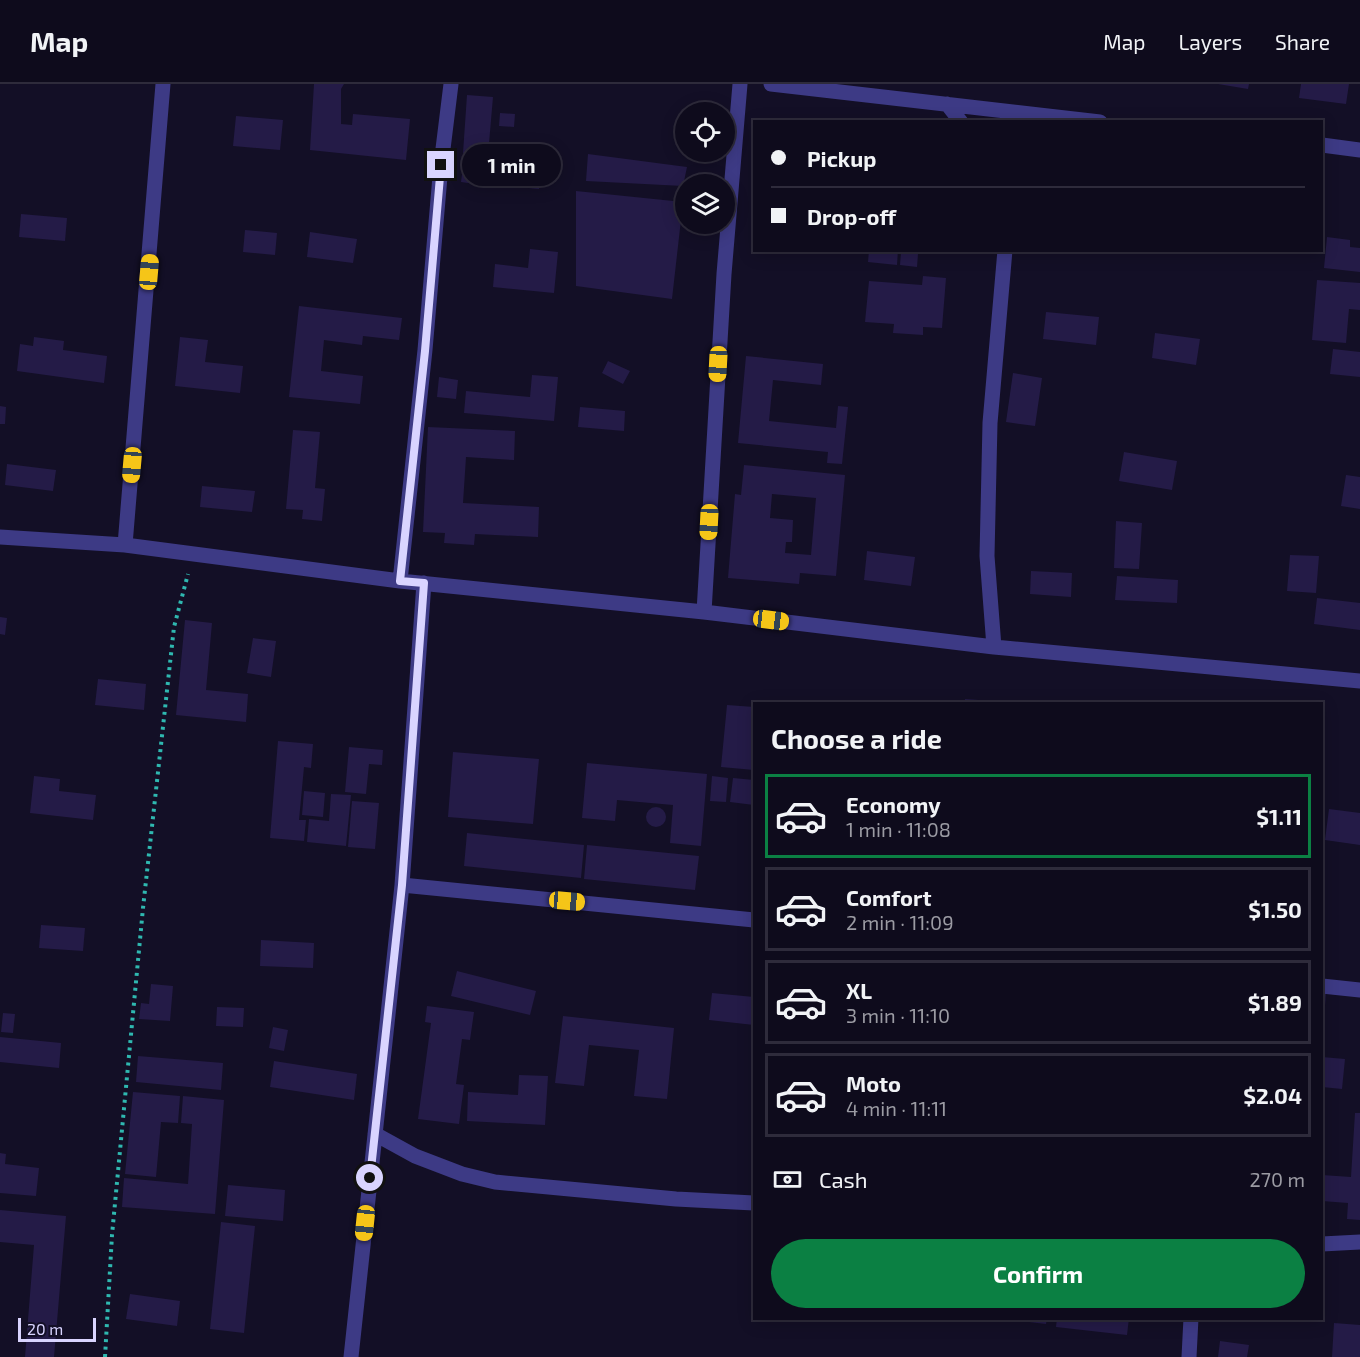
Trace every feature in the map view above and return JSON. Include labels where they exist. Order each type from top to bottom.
[{"type":"street","points":[[125,545],[163,84]]},
{"type":"street","points":[[400,581],[451,84]]},
{"type":"street","points":[[704,612],[724,274],[740,84]]},
{"type":"street","points":[[771,84],[1083,120]]},
{"type":"street","points":[[947,104],[959,120]]},
{"type":"street","points":[[1323,145],[1360,150]]},
{"type":"street","points":[[994,647],[987,556],[989,457],[1005,252]]},
{"type":"street","points":[[0,537],[193,552],[400,581],[704,612],[994,647],[1360,681]]},
{"type":"street","points":[[351,1357],[402,885],[424,583]]},
{"type":"street","points":[[402,885],[753,920]]},
{"type":"street","points":[[1323,986],[1360,990]]},
{"type":"street","points":[[375,1134],[415,1156],[462,1174],[495,1182],[665,1198],[753,1203]]},
{"type":"street","points":[[1323,1244],[1360,1242]]},
{"type":"street","points":[[1189,1357],[1191,1320]]},
{"type":"path","points":[[105,1357],[113,1224],[143,908],[174,627],[193,552]]},
{"type":"building","points":[[314,84],[344,84],[341,89],[341,124],[352,125],[353,114],[410,119],[406,160],[310,150]]},
{"type":"building","points":[[1218,84],[1249,84],[1248,89]]},
{"type":"building","points":[[1301,84],[1349,84],[1346,104],[1299,98]]},
{"type":"building","points":[[467,95],[493,97],[488,155],[463,153]]},
{"type":"building","points":[[500,113],[515,114],[514,127],[499,126]]},
{"type":"building","points":[[236,116],[283,120],[280,150],[233,146]]},
{"type":"building","points":[[588,154],[687,167],[686,174],[675,174],[675,186],[586,181]]},
{"type":"building","points":[[463,167],[484,169],[482,185],[461,182]]},
{"type":"building","points":[[487,167],[540,171],[539,189],[486,184]]},
{"type":"building","points":[[576,191],[675,201],[675,234],[679,234],[672,299],[576,286]]},
{"type":"building","points":[[21,214],[67,218],[65,241],[19,237]]},
{"type":"building","points":[[245,230],[277,233],[275,255],[243,252]]},
{"type":"building","points":[[310,232],[357,239],[353,263],[307,257]]},
{"type":"building","points":[[1327,237],[1350,240],[1350,247],[1360,248],[1360,272],[1324,268]]},
{"type":"building","points":[[530,249],[558,252],[554,293],[493,287],[495,264],[528,268]]},
{"type":"building","points":[[869,252],[898,252],[897,265],[868,262]]},
{"type":"building","points":[[901,252],[918,254],[917,267],[900,265]]},
{"type":"building","points":[[923,276],[946,278],[942,328],[923,327],[923,335],[893,333],[894,324],[865,322],[869,281],[922,285]]},
{"type":"building","points":[[1317,280],[1360,283],[1360,310],[1349,309],[1346,343],[1312,340]]},
{"type":"building","points":[[299,306],[402,318],[399,340],[363,336],[362,345],[324,340],[321,371],[363,376],[360,404],[289,397]]},
{"type":"building","points":[[1046,312],[1099,317],[1096,345],[1043,339]]},
{"type":"building","points":[[1155,333],[1200,339],[1196,365],[1152,358]]},
{"type":"building","points":[[34,337],[64,341],[63,350],[107,356],[104,383],[17,371],[20,344],[33,346]]},
{"type":"building","points":[[180,337],[208,340],[205,362],[243,366],[240,393],[175,386]]},
{"type":"building","points":[[1333,349],[1360,352],[1360,377],[1330,374]]},
{"type":"building","points":[[746,356],[823,364],[821,385],[773,380],[769,421],[836,428],[838,406],[848,407],[842,464],[827,463],[828,452],[738,443]]},
{"type":"building","points":[[608,361],[630,371],[623,384],[602,373]]},
{"type":"building","points":[[1013,373],[1042,378],[1035,426],[1006,422]]},
{"type":"building","points":[[532,375],[558,377],[554,421],[464,413],[466,391],[530,397]]},
{"type":"building","points":[[439,377],[458,380],[456,399],[437,397]]},
{"type":"building","points":[[0,406],[6,407],[5,424],[0,424]]},
{"type":"building","points":[[580,407],[625,411],[624,431],[578,427]]},
{"type":"building","points":[[428,427],[515,431],[514,460],[466,457],[463,503],[539,507],[538,537],[475,534],[474,545],[444,543],[445,533],[423,532]]},
{"type":"building","points":[[293,430],[320,432],[315,488],[325,489],[322,521],[302,519],[303,510],[286,509]]},
{"type":"building","points":[[1124,452],[1177,461],[1172,490],[1119,481]]},
{"type":"building","points":[[7,464],[56,470],[53,491],[5,485]]},
{"type":"building","points":[[744,465],[845,475],[836,576],[800,573],[799,584],[728,578],[735,494],[741,495]],"holes":[[[772,494],[816,498],[811,555],[785,553],[786,542],[792,542],[793,520],[770,518]]]},
{"type":"building","points":[[1346,475],[1360,477],[1360,509],[1341,506]]},
{"type":"building","points":[[202,486],[255,491],[252,512],[200,507]]},
{"type":"building","points":[[1116,521],[1142,523],[1139,569],[1114,568]]},
{"type":"building","points":[[867,551],[915,557],[911,586],[864,580]]},
{"type":"building","points":[[1290,555],[1319,556],[1316,593],[1287,591]]},
{"type":"building","points":[[1031,571],[1072,573],[1071,597],[1030,594]]},
{"type":"building","points":[[1117,576],[1178,580],[1177,603],[1115,600]]},
{"type":"building","points":[[1317,598],[1360,603],[1360,630],[1314,624]]},
{"type":"building","points":[[0,617],[7,618],[5,635],[0,634]]},
{"type":"building","points":[[185,620],[212,623],[206,690],[248,694],[246,722],[176,715]]},
{"type":"building","points":[[253,638],[276,641],[271,677],[247,673]]},
{"type":"building","points":[[98,679],[146,684],[144,710],[95,705]]},
{"type":"building","points":[[965,699],[993,701],[993,702],[965,702]]},
{"type":"building","points":[[727,705],[753,707],[751,749],[753,749],[753,770],[721,767]]},
{"type":"building","points":[[278,741],[313,744],[311,768],[304,767],[299,820],[306,820],[304,841],[270,838]]},
{"type":"building","points":[[349,747],[383,750],[382,765],[369,764],[366,794],[345,792]]},
{"type":"building","points":[[453,752],[539,759],[533,824],[448,817]]},
{"type":"building","points":[[587,763],[707,774],[701,846],[670,843],[673,805],[617,800],[615,821],[582,818]]},
{"type":"building","points":[[34,776],[60,779],[59,791],[96,795],[93,820],[30,813]]},
{"type":"building","points":[[712,776],[728,778],[726,802],[710,801]]},
{"type":"building","points":[[733,778],[753,780],[753,805],[730,802]]},
{"type":"building","points":[[304,791],[325,793],[323,817],[302,815]]},
{"type":"building","points":[[331,794],[351,795],[346,846],[307,842],[309,819],[329,821]]},
{"type":"building","points":[[352,801],[379,803],[375,849],[348,847]]},
{"type":"building","points":[[656,807],[663,810],[666,817],[663,824],[656,827],[649,824],[646,817],[649,810]]},
{"type":"building","points":[[1329,809],[1360,813],[1360,845],[1325,840]]},
{"type":"building","points":[[467,833],[584,845],[581,878],[464,866]]},
{"type":"building","points":[[587,845],[699,856],[695,890],[584,879]]},
{"type":"building","points":[[41,925],[85,928],[83,951],[39,948]]},
{"type":"building","points":[[261,940],[314,943],[313,968],[260,966]]},
{"type":"building","points":[[457,971],[536,991],[530,1015],[451,996]]},
{"type":"building","points":[[151,984],[173,986],[170,1021],[139,1019],[141,1003],[149,1004]]},
{"type":"building","points":[[1323,992],[1326,992],[1324,1020]]},
{"type":"building","points":[[712,993],[753,997],[753,1025],[709,1020]]},
{"type":"building","points":[[427,1006],[474,1012],[470,1040],[462,1039],[456,1084],[464,1085],[459,1124],[418,1119],[431,1023],[425,1022]]},
{"type":"building","points":[[217,1007],[244,1008],[243,1027],[216,1026]]},
{"type":"building","points":[[3,1013],[15,1014],[13,1033],[1,1032]]},
{"type":"building","points":[[563,1016],[674,1028],[667,1099],[634,1096],[639,1050],[589,1045],[584,1086],[555,1083]]},
{"type":"building","points":[[273,1027],[288,1030],[284,1051],[269,1048]]},
{"type":"building","points":[[0,1037],[61,1043],[59,1068],[0,1062]]},
{"type":"building","points":[[138,1056],[223,1063],[221,1090],[136,1082]]},
{"type":"building","points":[[1323,1057],[1345,1059],[1342,1089],[1323,1087]]},
{"type":"building","points":[[274,1061],[357,1074],[354,1100],[270,1087]]},
{"type":"building","points":[[519,1075],[548,1076],[545,1125],[467,1121],[468,1092],[518,1095]]},
{"type":"building","points":[[133,1092],[180,1096],[178,1123],[161,1122],[156,1177],[125,1174]]},
{"type":"building","points":[[183,1096],[224,1100],[215,1214],[122,1207],[124,1178],[188,1184],[192,1124],[181,1123]]},
{"type":"building","points":[[1355,1113],[1360,1113],[1360,1220],[1347,1219],[1348,1203],[1323,1201],[1323,1175],[1351,1177]]},
{"type":"building","points":[[0,1153],[6,1154],[5,1164],[39,1168],[36,1196],[0,1193]]},
{"type":"building","points":[[228,1185],[285,1190],[283,1221],[225,1216]]},
{"type":"building","points":[[0,1210],[66,1216],[54,1357],[25,1357],[34,1245],[0,1242]]},
{"type":"building","points":[[221,1222],[255,1226],[244,1333],[210,1329]]},
{"type":"building","points":[[130,1294],[180,1301],[177,1326],[126,1319]]},
{"type":"building","points":[[1011,1320],[1047,1320],[1046,1324]]},
{"type":"building","points":[[1057,1320],[1129,1320],[1127,1335],[1056,1327]]},
{"type":"building","points":[[1334,1323],[1360,1325],[1360,1357],[1332,1357]]},
{"type":"building","points":[[1220,1341],[1249,1345],[1247,1357],[1218,1357]]},
{"type":"route","points":[[370,1178],[402,885],[424,583],[400,581],[425,351],[441,165]]}]
